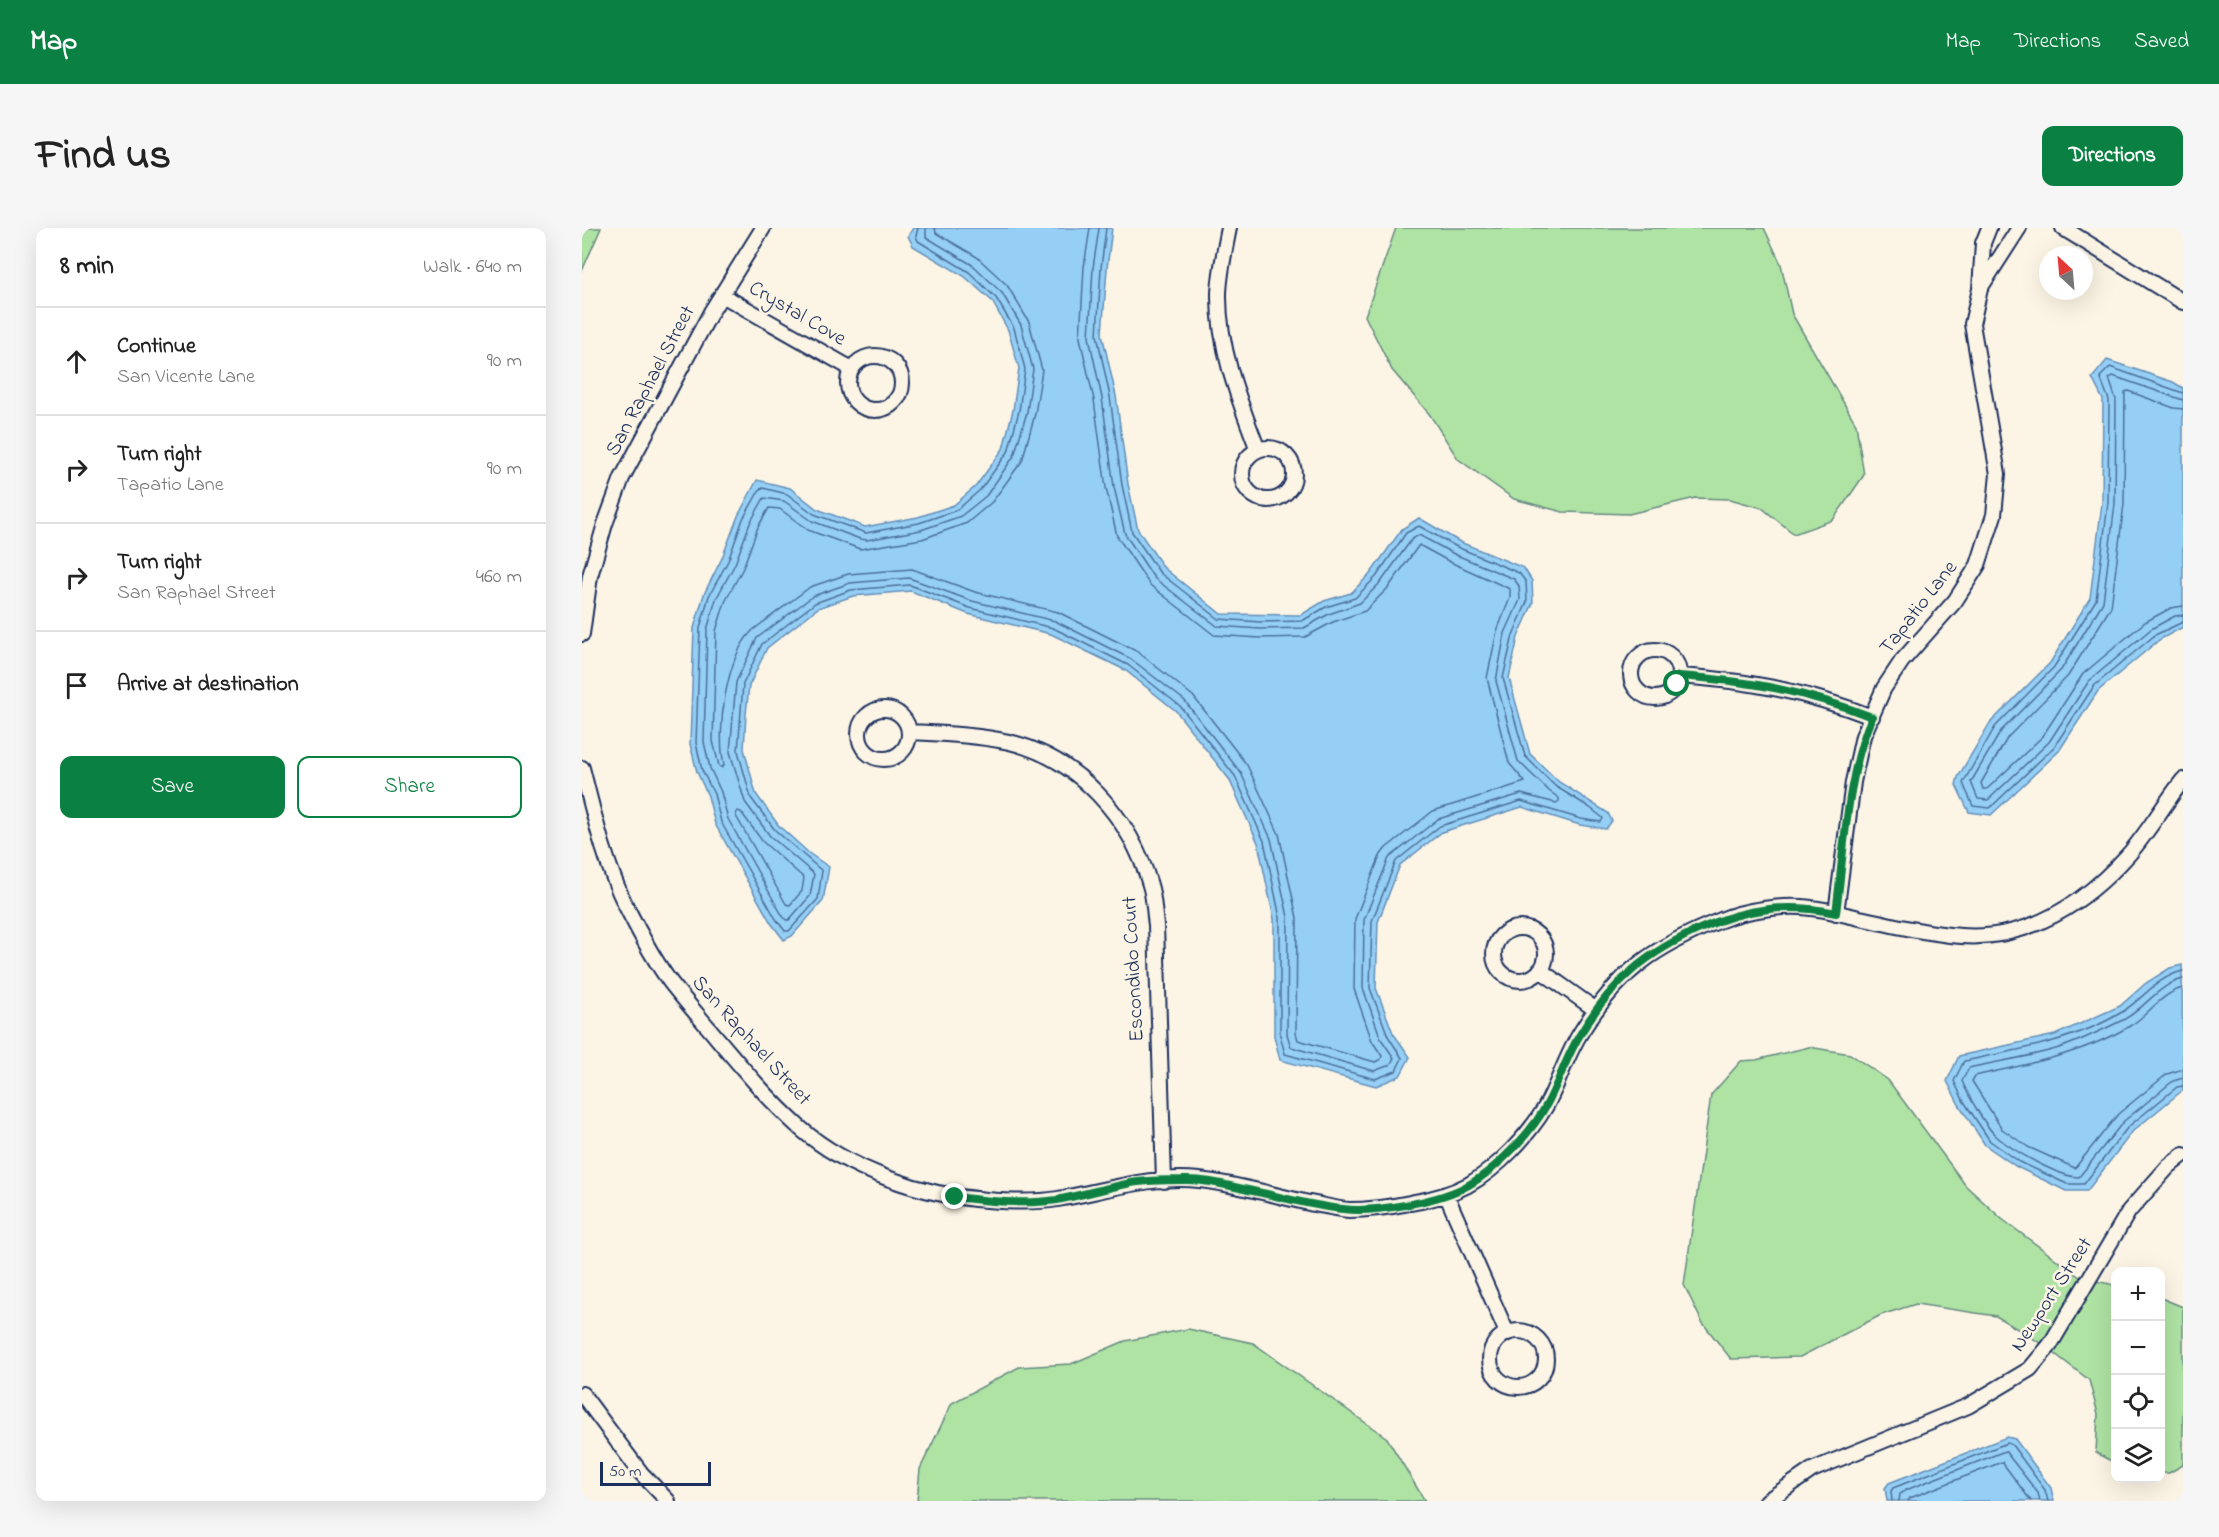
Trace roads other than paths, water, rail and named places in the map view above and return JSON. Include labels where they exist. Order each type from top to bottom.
[{"type":"street","name":"San Raphael Street","points":[[582,634],[590,576],[622,478],[722,295],[763,228]]},
{"type":"street","points":[[1229,228],[1219,292],[1223,340],[1236,394],[1258,450]]},
{"type":"street","points":[[1980,289],[1983,243],[1989,228]]},
{"type":"street","points":[[1980,289],[2019,228]]},
{"type":"street","points":[[2063,228],[2183,302]]},
{"type":"street","name":"Tapatio Lane","points":[[1836,913],[1853,782],[1863,736],[1884,688],[1902,661],[1955,601],[1978,565],[1994,515],[1998,474],[1972,324],[1980,289]]},
{"type":"street","name":"Crystal Cove","points":[[722,295],[852,369]]},
{"type":"street","points":[[865,357],[884,357],[892,361],[899,368],[902,379],[902,388],[898,397],[892,404],[877,410],[867,409],[852,398],[848,387],[852,369],[865,357]]},
{"type":"street","points":[[1679,676],[1729,679],[1785,688],[1872,717]]},
{"type":"street","name":"Escondido Court","points":[[910,732],[964,735],[1010,742],[1036,751],[1066,768],[1094,789],[1113,811],[1139,852],[1151,886],[1156,925],[1164,1181]]},
{"type":"street","name":"San Raphael Street","points":[[582,768],[600,840],[624,902],[668,979],[760,1090],[804,1131],[834,1150],[897,1182],[955,1197],[1025,1202],[1056,1200],[1134,1182],[1201,1180],[1344,1210],[1383,1208],[1423,1201],[1461,1189],[1479,1178],[1531,1129],[1548,1102],[1566,1059],[1607,994],[1654,951],[1728,916],[1772,909],[1808,907],[1965,937],[2005,932],[2035,923],[2063,912],[2089,894],[2133,849],[2183,780]]},
{"type":"street","points":[[1540,970],[1596,1010]]},
{"type":"street","name":"Newport Street","points":[[1767,1501],[1812,1470],[1968,1406],[2030,1369],[2050,1345],[2129,1211],[2168,1167],[2183,1155]]},
{"type":"street","points":[[1446,1194],[1507,1334]]},
{"type":"street","points":[[1522,1331],[1531,1334],[1544,1348],[1545,1366],[1534,1381],[1525,1385],[1507,1384],[1493,1372],[1490,1361],[1491,1351],[1495,1342],[1507,1334],[1522,1331]]},
{"type":"street","points":[[582,1394],[641,1473],[668,1501]]},
{"type":"water","points":[[913,228],[1112,228],[1102,334],[1116,396],[1128,484],[1138,530],[1164,568],[1221,614],[1301,615],[1324,601],[1351,593],[1371,573],[1402,529],[1419,518],[1460,542],[1524,568],[1532,581],[1533,603],[1518,637],[1509,678],[1530,754],[1559,782],[1608,813],[1612,821],[1606,829],[1580,825],[1522,807],[1442,832],[1400,865],[1378,922],[1376,988],[1393,1033],[1410,1057],[1400,1076],[1376,1086],[1280,1060],[1274,1036],[1274,919],[1258,843],[1229,779],[1176,711],[1125,670],[1051,634],[968,614],[911,591],[853,596],[818,608],[767,648],[749,686],[744,749],[756,794],[779,826],[810,854],[829,867],[823,901],[792,936],[784,940],[771,923],[715,824],[708,796],[697,772],[690,744],[694,628],[704,594],[722,558],[738,516],[757,480],[790,488],[817,509],[865,527],[918,517],[954,505],[976,486],[1003,449],[1013,410],[1019,368],[1008,330],[992,301],[964,276],[913,246],[908,236]]},
{"type":"water","points":[[2107,360],[2173,382],[2183,388],[2183,627],[2159,640],[2098,691],[2059,751],[1991,815],[1969,812],[1956,785],[1958,777],[1990,723],[2050,663],[2090,598],[2102,503],[2103,400],[2092,378]]},
{"type":"water","points":[[2182,965],[2183,1090],[2133,1131],[2087,1191],[2066,1191],[2017,1167],[1985,1145],[1947,1081],[1959,1056],[2055,1035],[2120,1006],[2146,983],[2170,968]]},
{"type":"water","points":[[2007,1437],[2015,1439],[2051,1488],[2054,1501],[1887,1501],[1885,1488],[1889,1483]]}]
